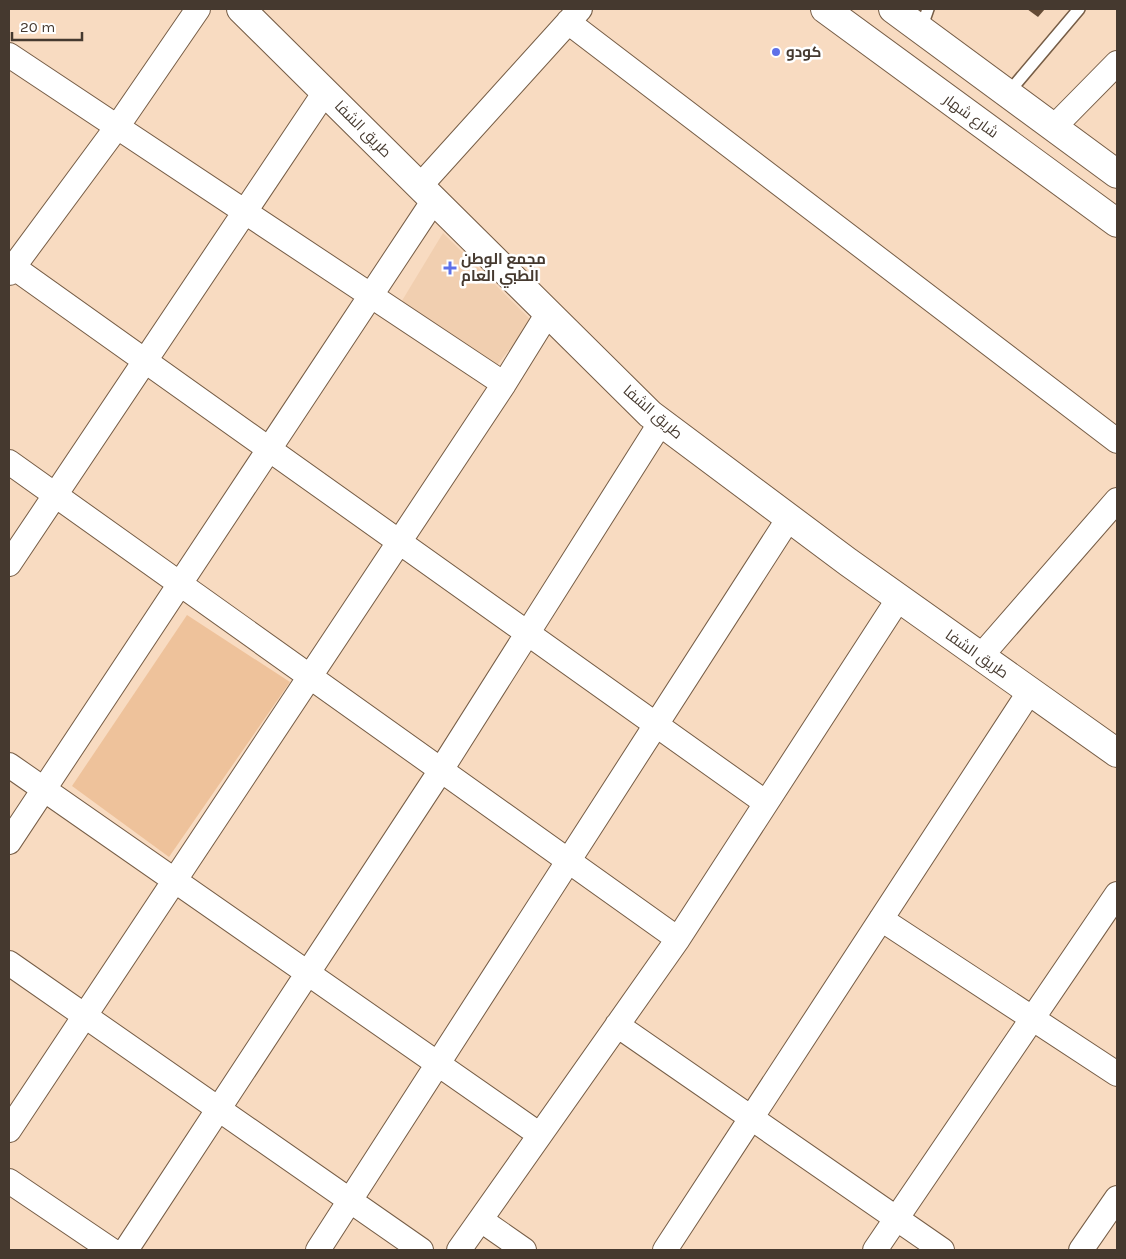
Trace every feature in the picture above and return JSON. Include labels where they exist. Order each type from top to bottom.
[{"type":"street","points":[[198,9],[117,127],[10,268],[146,361],[766,803]]},
{"type":"street","name":"طريق الشفا","points":[[241,9],[650,414],[899,598],[1117,753]]},
{"type":"street","name":"شارع شهار","points":[[825,9],[1117,222]]},
{"type":"street","points":[[893,9],[924,19],[1008,93],[1117,174]]},
{"type":"street","points":[[9,842],[372,296],[427,193],[574,16],[1117,441]]},
{"type":"street","points":[[9,55],[504,384]]},
{"type":"street","points":[[1054,127],[1117,63]]},
{"type":"street","points":[[9,564],[325,92]]},
{"type":"street","points":[[9,1130],[400,542],[504,384],[548,313]]},
{"type":"street","points":[[126,1250],[441,770],[661,422]]},
{"type":"street","points":[[9,462],[678,939]]},
{"type":"street","points":[[981,656],[1117,500]]},
{"type":"street","points":[[318,1250],[789,518]]},
{"type":"street","points":[[459,1250],[678,939],[899,598]]},
{"type":"street","points":[[665,1250],[1030,691]]},
{"type":"street","points":[[9,765],[540,1135]]},
{"type":"street","points":[[875,1250],[1034,1019],[1117,894]]},
{"type":"street","points":[[881,919],[1117,1074]]},
{"type":"street","points":[[9,963],[421,1250]]},
{"type":"street","points":[[617,1025],[942,1250]]},
{"type":"street","points":[[9,1181],[111,1250]]},
{"type":"street","points":[[1081,1250],[1117,1198]]},
{"type":"street","points":[[480,1220],[524,1250]]},
{"type":"lane","points":[[1008,93],[1079,9]]},
{"type":"shaded area","name":"مجمع الوطن الطبي العام","points":[[443,233],[532,321],[493,370],[400,304]]},
{"type":"shaded area","points":[[187,615],[290,682],[169,857],[72,786]]},
{"type":"building","points":[[1027,9],[1045,9],[1038,17]]},
{"type":"place","name":"كودو","points":[[776,52]]},
{"type":"place","name":"مجمع الوطن الطبي العام","points":[[450,268]]}]
